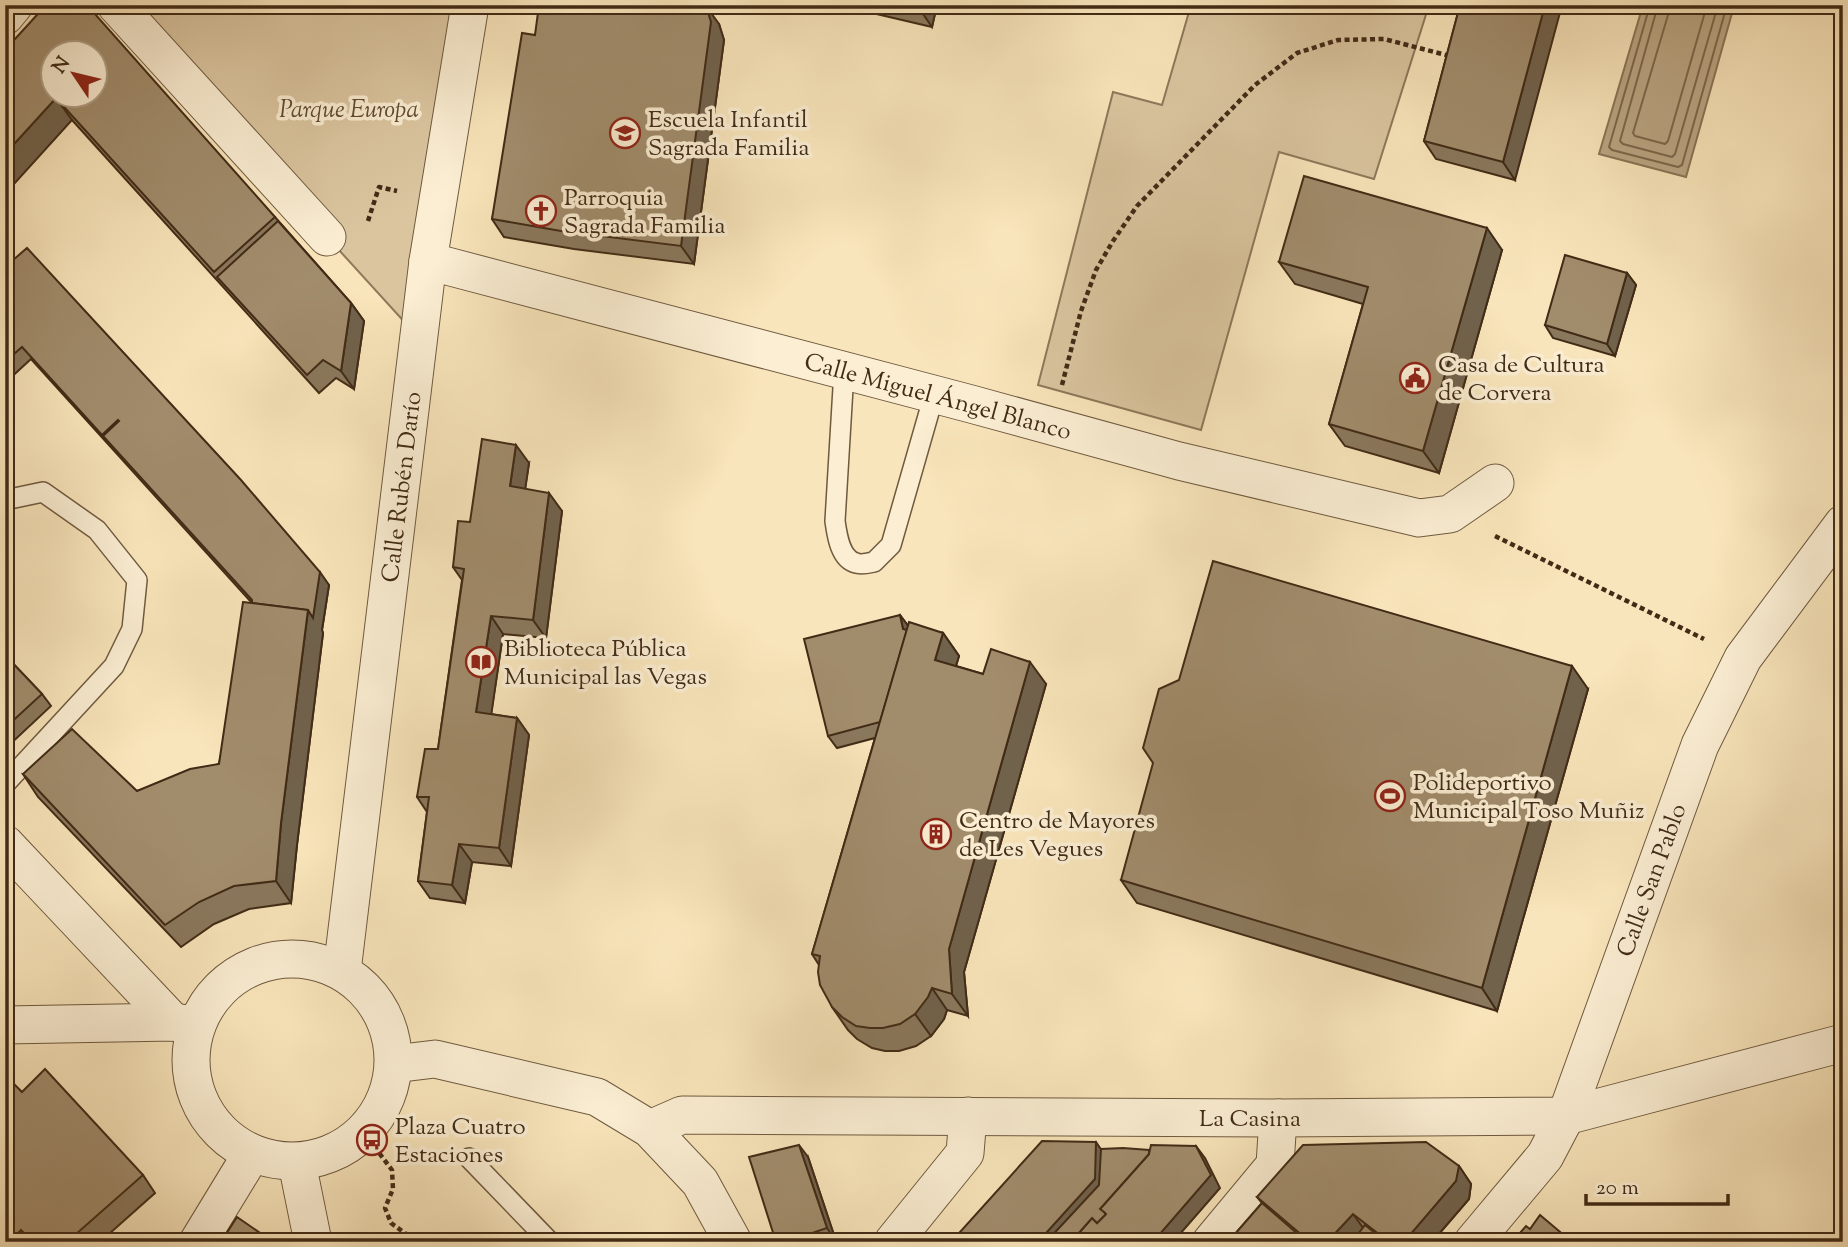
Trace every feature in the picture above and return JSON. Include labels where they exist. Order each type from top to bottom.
[{"type":"street","points":[[5,16],[14,5]]},
{"type":"street","points":[[116,5],[327,237]]},
{"type":"street","name":"Calle Rubén Darío","points":[[342,971],[429,261],[470,5]]},
{"type":"street","name":"Calle Miguel Ángel Blanco","points":[[429,261],[1178,461],[1419,518],[1450,514]]},
{"type":"street","points":[[1450,514],[1495,483]]},
{"type":"street","name":"Calle San Pablo","points":[[1473,1242],[1545,1156],[1566,1116],[1700,745],[1743,658],[1843,524]]},
{"type":"street","points":[[5,844],[184,1023],[192,1086],[204,1114],[225,1139],[251,1155],[297,1163],[333,1154],[364,1133],[386,1101],[394,1064],[389,1028],[370,995],[342,971],[309,960],[274,960],[241,971],[184,1023],[5,1025]]},
{"type":"street","name":"La Casina","points":[[650,1129],[682,1115],[1278,1118],[1566,1116],[1843,1043]]},
{"type":"street","points":[[394,1064],[435,1059],[597,1097],[650,1129],[700,1182],[733,1242]]},
{"type":"street","points":[[893,1242],[965,1153],[968,1116]]},
{"type":"street","points":[[1211,1242],[1275,1165],[1278,1118]]},
{"type":"street","points":[[198,1242],[251,1155]]},
{"type":"street","points":[[297,1163],[313,1242]]},
{"type":"lane","points":[[844,371],[835,522],[837,538],[846,557],[856,564],[874,562],[891,545],[934,395]]},
{"type":"lane","points":[[5,500],[43,492],[97,530],[137,580],[132,629],[114,666],[5,784]]},
{"type":"lane","points":[[469,1158],[550,1242]]},
{"type":"path","points":[[1052,427],[1081,311],[1097,270],[1113,241],[1137,206],[1255,85],[1297,53],[1338,40],[1384,38],[1450,56]]},
{"type":"path","points":[[327,237],[366,226],[379,187],[438,198]]},
{"type":"path","points":[[1450,514],[1743,658]]},
{"type":"path","points":[[364,1133],[392,1170],[393,1189],[385,1208],[391,1223],[417,1242]]},
{"type":"green space","name":"Parque Europa","points":[[116,5],[470,5],[419,338]]},
{"type":"green space","points":[[1191,5],[1429,5],[1374,179],[1279,152],[1201,430],[1038,385],[1113,92],[1162,105]]},
{"type":"water","points":[[1643,5],[1734,6],[1686,177],[1599,154]]},
{"type":"building","points":[[46,5],[87,5],[275,217],[214,272],[65,108],[108,108],[108,38],[38,38],[38,108],[47,108],[5,154],[5,50]]},
{"type":"building","name":"Escuela Infantil Sagrada Familia","points":[[539,5],[706,6],[711,22],[681,246],[561,231],[492,219],[522,33],[535,35]]},
{"type":"building","points":[[1460,5],[1545,5],[1503,162],[1424,141]]},
{"type":"building","name":"Casa de Cultura de Corvera","points":[[1304,176],[1487,228],[1423,451],[1329,424],[1368,287],[1279,262]]},
{"type":"building","points":[[278,221],[351,303],[341,371],[323,360],[307,375],[217,277]]},
{"type":"building","points":[[27,248],[241,480],[320,572],[313,618],[308,610],[252,603],[103,436],[118,420],[102,435],[22,347],[5,362],[5,267]]},
{"type":"building","points":[[1565,255],[1627,273],[1607,344],[1545,325]]},
{"type":"building","points":[[482,439],[516,445],[510,486],[549,493],[533,620],[491,616],[476,712],[517,718],[499,848],[459,844],[452,885],[418,881],[429,797],[417,797],[425,749],[438,749],[464,569],[453,567],[458,521],[470,522]]},
{"type":"building","points":[[1213,561],[1572,666],[1482,988],[1121,880],[1153,763],[1143,748],[1159,689],[1179,680]]},
{"type":"building","points":[[243,602],[308,610],[276,881],[234,886],[199,902],[165,925],[23,774],[72,729],[137,791],[190,769],[219,764]]},
{"type":"building","points":[[900,615],[903,629],[907,630],[880,722],[828,736],[804,639]]},
{"type":"building","name":"Centro de Mayores de Les Vegues","points":[[909,622],[943,633],[935,660],[983,674],[991,649],[1030,662],[949,949],[952,994],[932,988],[915,1014],[900,1024],[870,1028],[856,1026],[832,1007],[820,985],[820,956],[812,954]]},
{"type":"building","points":[[5,655],[42,694],[5,728]]},
{"type":"building","points":[[45,1069],[143,1175],[67,1242],[32,1242],[21,1230],[9,1242],[5,1242],[5,1075],[22,1092]]},
{"type":"building","points":[[1042,1141],[1096,1142],[1095,1179],[1038,1242],[951,1242]]},
{"type":"building","points":[[1426,1142],[1459,1166],[1456,1181],[1404,1242],[1389,1242],[1353,1214],[1327,1242],[1310,1242],[1257,1197],[1303,1145]]},
{"type":"building","points":[[799,1145],[827,1228],[786,1242],[776,1242],[749,1157]]},
{"type":"building","points":[[1151,1145],[1196,1146],[1211,1175],[1153,1242],[1071,1242],[1092,1218],[1097,1223],[1106,1214],[1100,1209],[1149,1154]]},
{"type":"building","points":[[1101,1149],[1149,1150],[1149,1154],[1100,1209],[1105,1215],[1097,1223],[1092,1218],[1071,1242],[1046,1242],[1099,1185]]},
{"type":"building","points":[[1262,1203],[1307,1242],[1228,1242]]},
{"type":"building","points":[[1540,1215],[1572,1242],[1512,1242],[1526,1226],[1530,1229]]},
{"type":"building","points":[[237,1217],[266,1237],[263,1242],[221,1242]]},
{"type":"building","points":[[1365,1225],[1386,1242],[1352,1242]]},
{"type":"place","name":"Escuela Infantil Sagrada Familia","points":[[625,133]]},
{"type":"place","name":"Parroquia Sagrada Familia","points":[[541,211]]},
{"type":"place","name":"Casa de Cultura de Corvera","points":[[1415,378]]},
{"type":"place","name":"Biblioteca Pública Municipal las Vegas","points":[[481,662]]},
{"type":"place","name":"Polideportivo Municipal Toso Muñiz","points":[[1390,796]]},
{"type":"place","name":"Centro de Mayores de Les Vegues","points":[[936,834]]},
{"type":"place","name":"Plaza Cuatro Estaciones","points":[[372,1140]]}]
